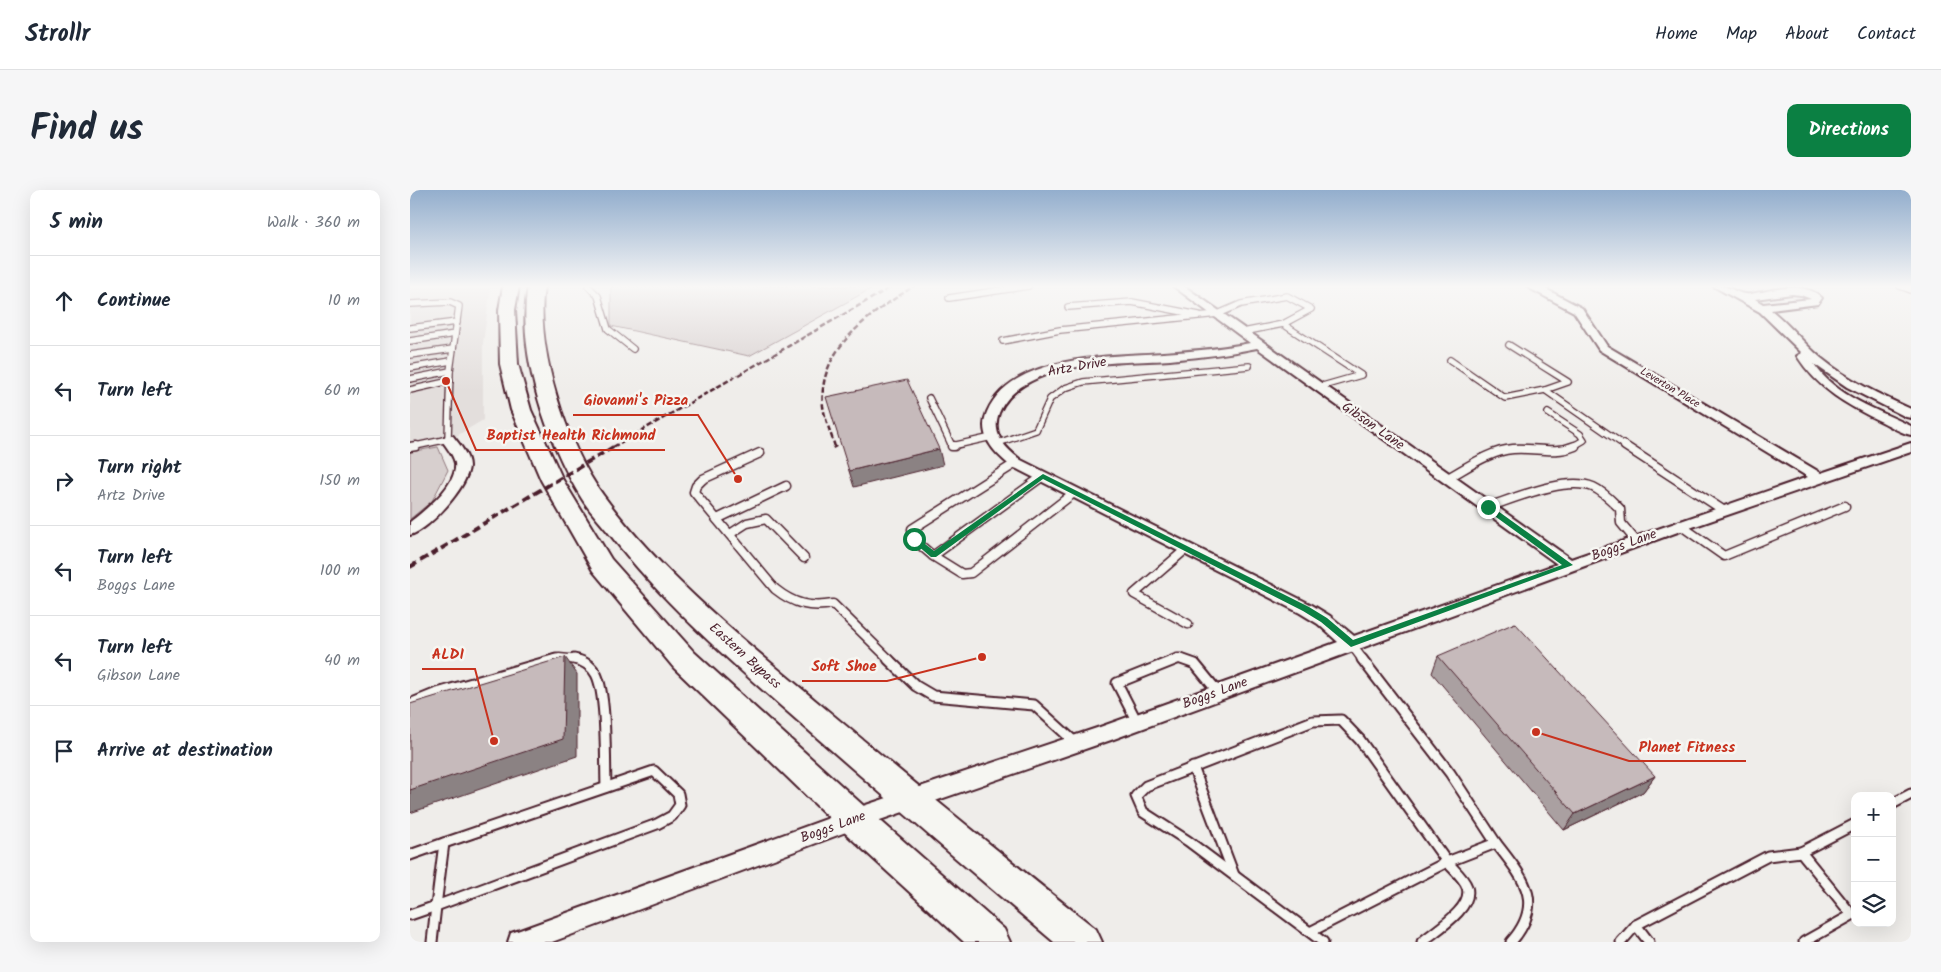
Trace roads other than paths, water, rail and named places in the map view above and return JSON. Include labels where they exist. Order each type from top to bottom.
[{"type":"main road","points":[[507,321],[509,364],[521,410],[552,480],[602,564],[684,660],[854,819],[991,942]]},
{"type":"main road","name":"Eastern Bypass","points":[[535,321],[539,360],[550,407],[571,460],[593,498],[641,557],[726,641],[911,800],[1083,942]]},
{"type":"street","name":"Gibson Lane","points":[[1228,321],[1569,565]]},
{"type":"street","name":"Leverton Place","points":[[1586,321],[1592,333],[1603,348],[1820,478]]},
{"type":"street","points":[[1777,321],[1817,361],[1839,377],[1911,414]]},
{"type":"street","name":"Artz Drive","points":[[993,440],[990,421],[993,412],[1005,394],[1026,380],[1050,370],[1084,363],[1234,349],[1260,344]]},
{"type":"street","points":[[1800,344],[1799,348],[1812,370],[1828,385],[1862,406],[1911,431]]},
{"type":"street","points":[[410,530],[444,498],[460,476],[462,466],[460,456],[448,439]]},
{"type":"street","points":[[993,440],[1006,456],[1016,463],[1306,609],[1324,620],[1351,644]]},
{"type":"street","name":"Boggs Lane","points":[[520,942],[854,819],[1077,744],[1680,525],[1911,447]]},
{"type":"lane","points":[[606,321],[608,329],[634,349]]},
{"type":"lane","points":[[1002,341],[1060,330],[1151,321]]},
{"type":"lane","points":[[1243,332],[1283,324],[1288,321]]},
{"type":"lane","points":[[410,328],[457,322],[450,371],[448,439],[410,447]]},
{"type":"lane","points":[[1283,324],[1361,375],[1319,387]]},
{"type":"lane","points":[[410,341],[455,334]]},
{"type":"lane","points":[[1450,360],[1505,398],[1545,390],[1568,382],[1509,345]]},
{"type":"lane","points":[[410,355],[453,349]]},
{"type":"lane","points":[[410,368],[451,361]]},
{"type":"lane","points":[[930,398],[952,446],[993,440],[1036,430],[1047,403],[1073,384],[1088,380],[1249,366]]},
{"type":"lane","points":[[410,379],[450,371]]},
{"type":"lane","points":[[410,390],[450,381]]},
{"type":"lane","points":[[1545,390],[1669,476],[1723,510]]},
{"type":"lane","points":[[1448,478],[1494,453],[1513,449],[1558,452],[1574,448],[1584,440],[1580,434],[1548,413]]},
{"type":"lane","points":[[760,453],[703,479],[696,486],[694,492],[774,589],[789,601],[806,607],[832,604],[916,686],[933,696],[1034,705],[1077,744]]},
{"type":"lane","points":[[1016,463],[912,529],[914,539],[933,556],[962,574],[971,573],[1075,492]]},
{"type":"lane","points":[[933,556],[1043,476]]},
{"type":"lane","points":[[1488,507],[1513,498],[1565,485],[1590,486],[1604,494],[1620,509],[1621,523],[1636,541]]},
{"type":"lane","points":[[717,519],[786,486]]},
{"type":"lane","points":[[1680,525],[1724,556],[1845,506]]},
{"type":"lane","points":[[730,534],[746,522],[754,519],[766,519],[804,558]]},
{"type":"lane","points":[[1186,549],[1134,594],[1188,624]]},
{"type":"lane","points":[[1351,644],[1450,773],[1529,896],[1528,914],[1521,932],[1511,942]]},
{"type":"lane","points":[[410,704],[437,694],[559,658],[573,657],[583,661],[592,667],[598,675],[602,690],[606,787]]},
{"type":"lane","points":[[1137,722],[1117,683],[1179,658],[1195,664],[1218,692]]},
{"type":"lane","points":[[1324,942],[1188,841],[1143,812],[1136,796],[1146,786],[1313,721],[1341,720],[1360,740],[1447,862],[1467,885],[1470,897],[1462,909],[1422,942]]},
{"type":"lane","points":[[1193,767],[1235,876]]},
{"type":"lane","points":[[410,855],[654,771],[678,794],[680,805],[672,816],[657,824],[410,915]]},
{"type":"lane","points":[[1896,802],[1911,794]]},
{"type":"lane","points":[[1621,942],[1636,925],[1768,856],[1801,852],[1851,826]]},
{"type":"lane","points":[[432,942],[444,843]]},
{"type":"lane","points":[[1310,932],[1447,862],[1496,843]]},
{"type":"lane","points":[[1801,852],[1852,915],[1804,942]]},
{"type":"lane","points":[[1636,925],[1649,942]]},
{"type":"railway","points":[[613,447],[832,321]]},
{"type":"railway","points":[[835,447],[823,406],[823,385],[829,367],[838,350],[850,334],[865,321]]},
{"type":"railway","points":[[410,567],[615,446]]},
{"type":"place","name":"Baptist Health Richmond","points":[[446,381]]},
{"type":"place","name":"Giovanni's Pizza","points":[[738,479]]},
{"type":"place","name":"Soft Shoe","points":[[982,657]]},
{"type":"place","name":"Planet Fitness","points":[[1536,732]]},
{"type":"place","name":"ALDI","points":[[494,741]]}]
